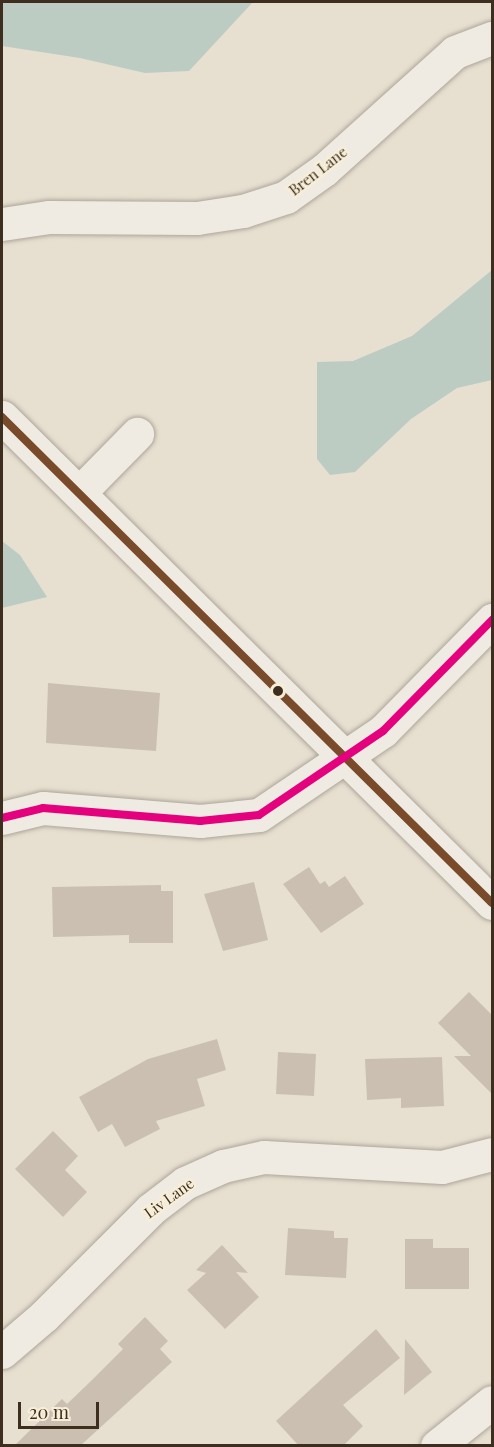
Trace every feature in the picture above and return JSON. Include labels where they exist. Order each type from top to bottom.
[{"type":"street","name":"Bren Lane","points":[[2,224],[49,217],[197,218],[243,212],[286,197],[324,170],[455,52],[492,38]]},
{"type":"street","points":[[2,417],[492,903]]},
{"type":"street","points":[[79,493],[137,434]]},
{"type":"street","points":[[2,818],[43,808],[228,821],[259,815],[383,731],[492,620]]},
{"type":"street","name":"Liv Lane","points":[[2,1352],[44,1316],[151,1209],[185,1183],[223,1166],[264,1157],[442,1167],[492,1154]]},
{"type":"street","points":[[437,1446],[492,1402]]},
{"type":"shaded area","points":[[2,2],[253,2],[189,71],[145,73],[80,58],[2,46]]},
{"type":"shaded area","points":[[492,270],[492,380],[457,388],[411,419],[355,472],[330,475],[317,459],[317,362],[353,361],[412,336]]},
{"type":"shaded area","points":[[2,541],[20,555],[47,597],[2,608]]},
{"type":"building","points":[[48,683],[160,693],[156,751],[46,743]]},
{"type":"building","points":[[309,867],[320,884],[325,881],[329,887],[345,876],[364,904],[321,933],[283,884]]},
{"type":"building","points":[[254,882],[268,940],[223,951],[204,894]]},
{"type":"building","points":[[161,885],[161,891],[173,891],[173,943],[129,943],[129,935],[53,937],[52,887]]},
{"type":"building","points":[[469,992],[492,1015],[492,1094],[454,1056],[471,1056],[438,1023]]},
{"type":"building","points":[[217,1039],[226,1070],[197,1079],[205,1106],[156,1121],[160,1129],[125,1147],[112,1124],[98,1132],[79,1097],[148,1059]]},
{"type":"building","points":[[278,1052],[316,1054],[314,1096],[276,1094]]},
{"type":"building","points":[[442,1057],[444,1106],[401,1108],[401,1098],[367,1100],[365,1059]]},
{"type":"building","points":[[53,1131],[78,1156],[65,1170],[87,1192],[63,1217],[15,1169]]},
{"type":"building","points":[[288,1228],[334,1231],[334,1238],[348,1238],[346,1278],[285,1275]]},
{"type":"building","points":[[405,1239],[433,1239],[433,1248],[469,1248],[469,1289],[405,1289]]},
{"type":"building","points":[[222,1245],[248,1273],[236,1272],[259,1297],[225,1329],[187,1290],[206,1273],[196,1270]]},
{"type":"building","points":[[145,1317],[168,1341],[160,1349],[172,1362],[80,1446],[14,1446],[62,1399],[67,1404],[91,1381],[123,1349],[118,1344]]},
{"type":"building","points":[[376,1329],[400,1358],[343,1405],[363,1426],[343,1446],[299,1446],[276,1421]]},
{"type":"building","points":[[405,1339],[432,1372],[404,1395]]},
{"type":"transit line","points":[[2,417],[492,903]]},
{"type":"transit line","points":[[2,818],[43,808],[200,821],[259,815],[383,731],[492,620]]}]
